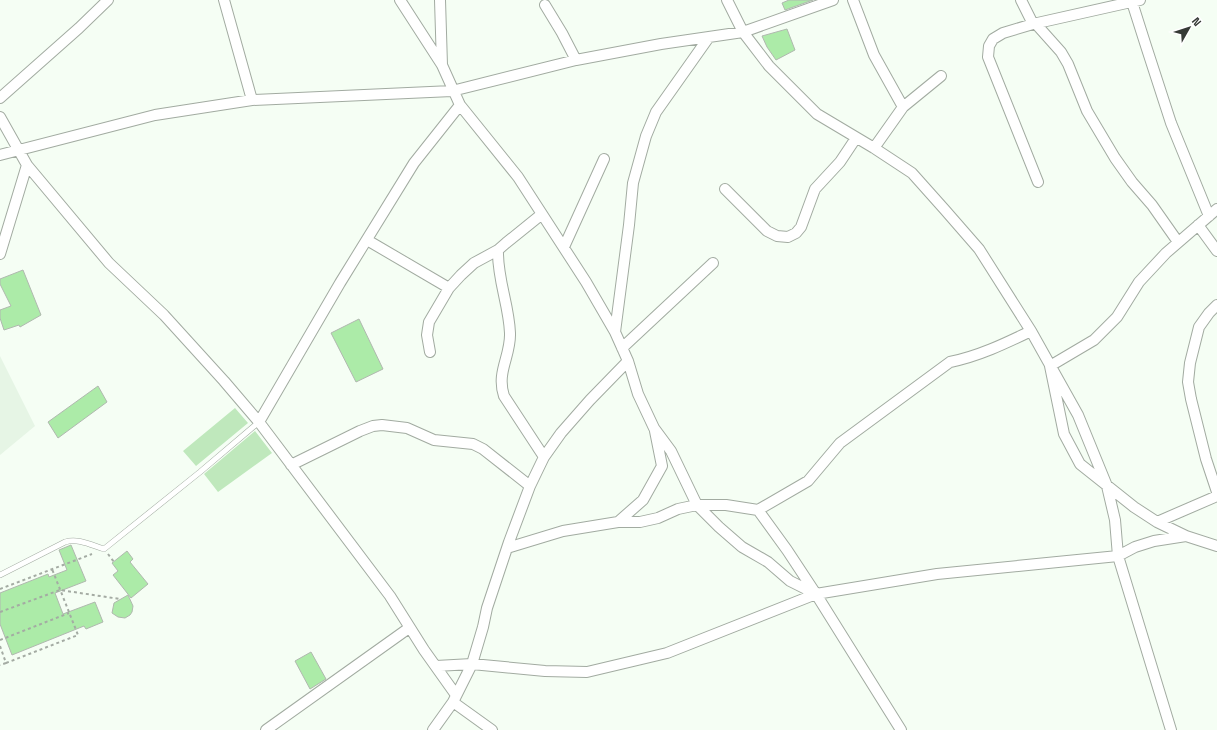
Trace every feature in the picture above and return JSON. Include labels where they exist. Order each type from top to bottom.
[{"type":"street","points":[[0,98],[79,28],[108,0]]},
{"type":"street","points":[[224,0],[252,100]]},
{"type":"street","points":[[400,0],[442,65],[452,91],[460,105],[518,177],[586,282],[615,332],[628,361],[638,394],[654,428],[671,451],[697,505],[742,547],[768,562],[790,581],[816,594]]},
{"type":"street","points":[[727,0],[743,32],[769,66],[817,114],[912,173],[946,210],[979,249],[1031,331],[1078,414],[1107,486],[1115,520],[1118,556],[1171,730]]},
{"type":"street","points":[[0,155],[155,115],[252,100],[452,91],[576,60],[661,44],[743,32],[833,0]]},
{"type":"street","points":[[853,0],[874,55],[903,108]]},
{"type":"street","points":[[1021,0],[1034,24],[1061,52],[1068,64],[1088,111],[1116,158],[1132,182],[1152,205],[1178,242]]},
{"type":"street","points":[[442,65],[443,1]]},
{"type":"street","points":[[1038,182],[988,57],[989,46],[993,39],[1003,33],[1034,24],[1136,1],[1146,46],[1172,123],[1213,212],[1166,253],[1139,282],[1117,317],[1094,340],[1050,366]]},
{"type":"street","points":[[545,5],[576,60]]},
{"type":"street","points":[[615,332],[633,183],[646,136],[656,112],[709,37]]},
{"type":"street","points":[[874,148],[903,108],[941,76]]},
{"type":"street","points":[[259,422],[414,163],[460,105]]},
{"type":"street","points":[[0,117],[27,165],[109,263],[164,315],[259,422],[390,596],[455,698],[492,730]]},
{"type":"street","points":[[725,189],[767,231],[777,236],[788,236],[796,233],[801,227],[816,189],[840,162],[856,138]]},
{"type":"street","points":[[564,247],[604,159]]},
{"type":"street","points":[[0,254],[27,165]]},
{"type":"street","points":[[430,352],[427,334],[429,322],[449,288],[474,263],[498,250],[542,214]]},
{"type":"street","points":[[1198,225],[1217,251]]},
{"type":"street","points":[[367,240],[449,288]]},
{"type":"street","points":[[498,250],[498,265],[510,333],[509,347],[500,386],[504,396],[544,457]]},
{"type":"street","points":[[622,348],[713,263]]},
{"type":"street","points":[[1217,305],[1199,327],[1190,363],[1188,382],[1206,459],[1217,492]]},
{"type":"street","points":[[507,548],[563,531],[618,522],[646,521],[658,518],[678,509],[697,505],[726,505],[758,510],[808,481],[840,444],[950,362],[977,355],[1031,331]]},
{"type":"street","points":[[433,730],[455,698],[472,664],[507,548],[530,486],[544,457],[590,400],[628,361]]},
{"type":"street","points":[[1050,366],[1064,434],[1080,464],[1134,507],[1157,522],[1186,536],[1217,546]]},
{"type":"street","points":[[291,465],[360,431],[373,426],[382,425],[407,428],[434,440],[473,444],[483,449],[530,486]]},
{"type":"street","points":[[618,522],[643,500],[662,466],[654,428]]},
{"type":"street","points":[[1157,522],[1217,496]]},
{"type":"street","points":[[758,510],[816,594],[901,730]]},
{"type":"street","points":[[436,666],[472,664],[545,671],[587,672],[667,652],[816,594],[937,574],[1118,556],[1135,547],[1154,541],[1186,536]]},
{"type":"street","points":[[266,730],[409,628]]},
{"type":"lane","points":[[0,575],[71,540],[104,549],[200,472],[259,422]]},
{"type":"path","points":[[0,589],[104,549]]},
{"type":"path","points":[[0,665],[78,635],[52,569]]},
{"type":"path","points":[[0,612],[60,590],[120,599]]},
{"type":"path","points":[[0,640],[69,613]]},
{"type":"path","points":[[0,646],[6,663]]},
{"type":"shaded area","points":[[0,356],[35,426],[0,455]]},
{"type":"green space","points":[[235,408],[248,423],[196,466],[183,451]]},
{"type":"green space","points":[[255,431],[272,453],[218,492],[204,474]]},
{"type":"building","points":[[789,0],[813,0],[785,10],[782,3]]},
{"type":"building","points":[[787,29],[795,50],[776,60],[767,47],[762,36]]},
{"type":"building","points":[[23,270],[41,315],[20,327],[19,325],[4,330],[0,318],[0,310],[11,306],[0,284],[0,279]]},
{"type":"building","points":[[359,319],[383,369],[356,382],[331,333]]},
{"type":"building","points":[[98,386],[107,402],[58,438],[48,422]]},
{"type":"building","points":[[71,545],[86,581],[55,593],[63,614],[95,602],[103,622],[86,629],[84,626],[12,655],[0,624],[0,593],[48,574],[49,577],[67,570],[59,550]]},
{"type":"building","points":[[127,551],[133,559],[130,562],[148,584],[131,598],[113,575],[118,571],[112,563]]},
{"type":"building","points":[[128,595],[133,606],[132,612],[125,618],[118,617],[112,613],[114,603]]},
{"type":"building","points":[[311,652],[326,679],[310,689],[295,661]]}]
